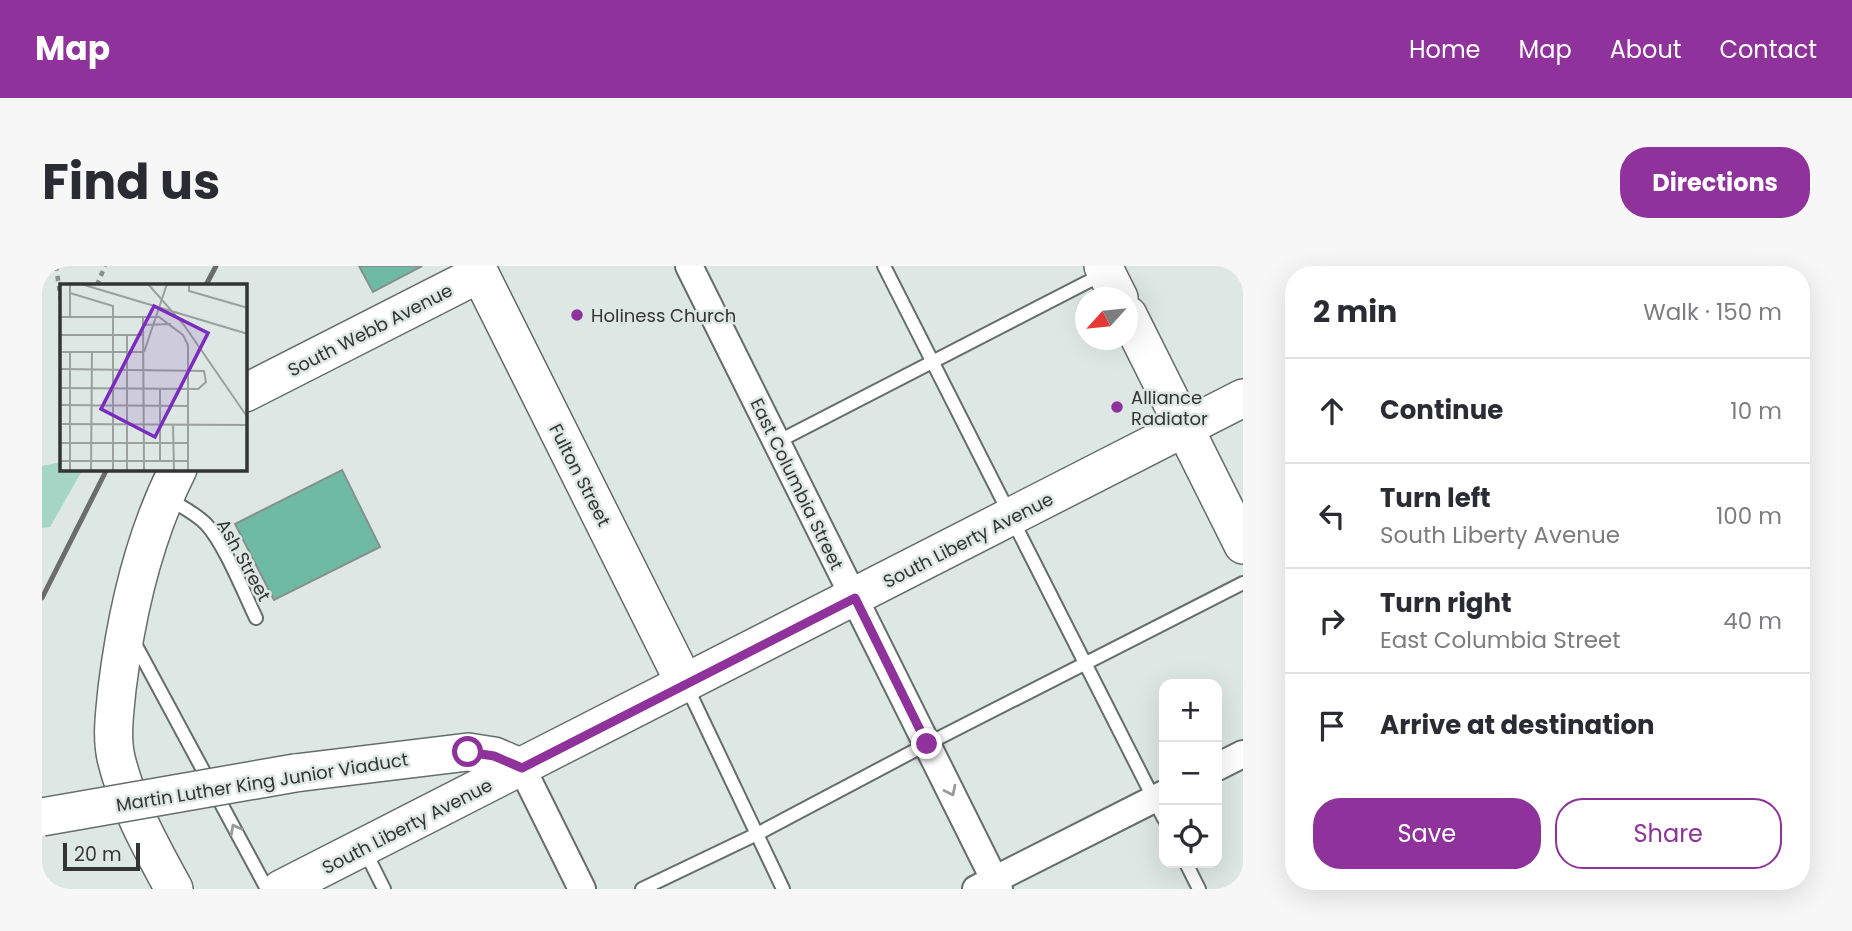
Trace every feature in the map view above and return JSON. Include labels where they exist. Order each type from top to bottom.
[{"type":"street","name":"East Columbia Street","points":[[689,266],[927,744],[990,886]]},
{"type":"street","name":"South Webb Avenue","points":[[247,392],[483,269]]},
{"type":"street","name":"Fulton Street","points":[[483,269],[685,684]]},
{"type":"street","points":[[1138,335],[1243,545]]},
{"type":"street","name":"South Liberty Avenue","points":[[281,889],[1243,398]]},
{"type":"street","points":[[172,483],[146,552],[127,629],[113,723],[116,756],[126,789],[144,834],[174,889]]},
{"type":"street","name":"Martin Luther King Junior Viaduct","points":[[42,817],[295,773],[468,752],[494,756],[522,768]]},
{"type":"street","points":[[1222,764],[1243,754]]},
{"type":"street","points":[[522,768],[582,889]]},
{"type":"street","points":[[990,886],[1159,805]]},
{"type":"lane","points":[[884,266],[1159,800]]},
{"type":"lane","points":[[777,442],[933,362],[1112,276]]},
{"type":"lane","name":"Ash Street","points":[[172,483],[193,512],[208,526],[233,569],[256,618]]},
{"type":"lane","points":[[642,889],[757,834],[1243,583]]},
{"type":"lane","points":[[127,629],[267,889]]},
{"type":"lane","points":[[685,684],[783,889]]},
{"type":"lane","points":[[363,848],[384,889]]},
{"type":"lane","points":[[1188,868],[1199,889]]},
{"type":"path","points":[[56,266],[60,293]]},
{"type":"path","points":[[97,284],[105,266]]},
{"type":"green space","points":[[60,462],[60,471],[82,471],[50,527],[42,528],[42,466]]},
{"type":"building","points":[[359,266],[422,266],[373,292]]},
{"type":"building","points":[[342,470],[380,547],[274,600],[235,524]]},
{"type":"railway","points":[[207,284],[216,266]]},
{"type":"railway","points":[[42,598],[106,471]]},
{"type":"place","name":"Holiness Church","points":[[577,315]]},
{"type":"place","name":"Alliance Radiator","points":[[1117,407]]},
{"type":"route","points":[[468,752],[494,756],[522,768],[855,598],[927,744]]}]
